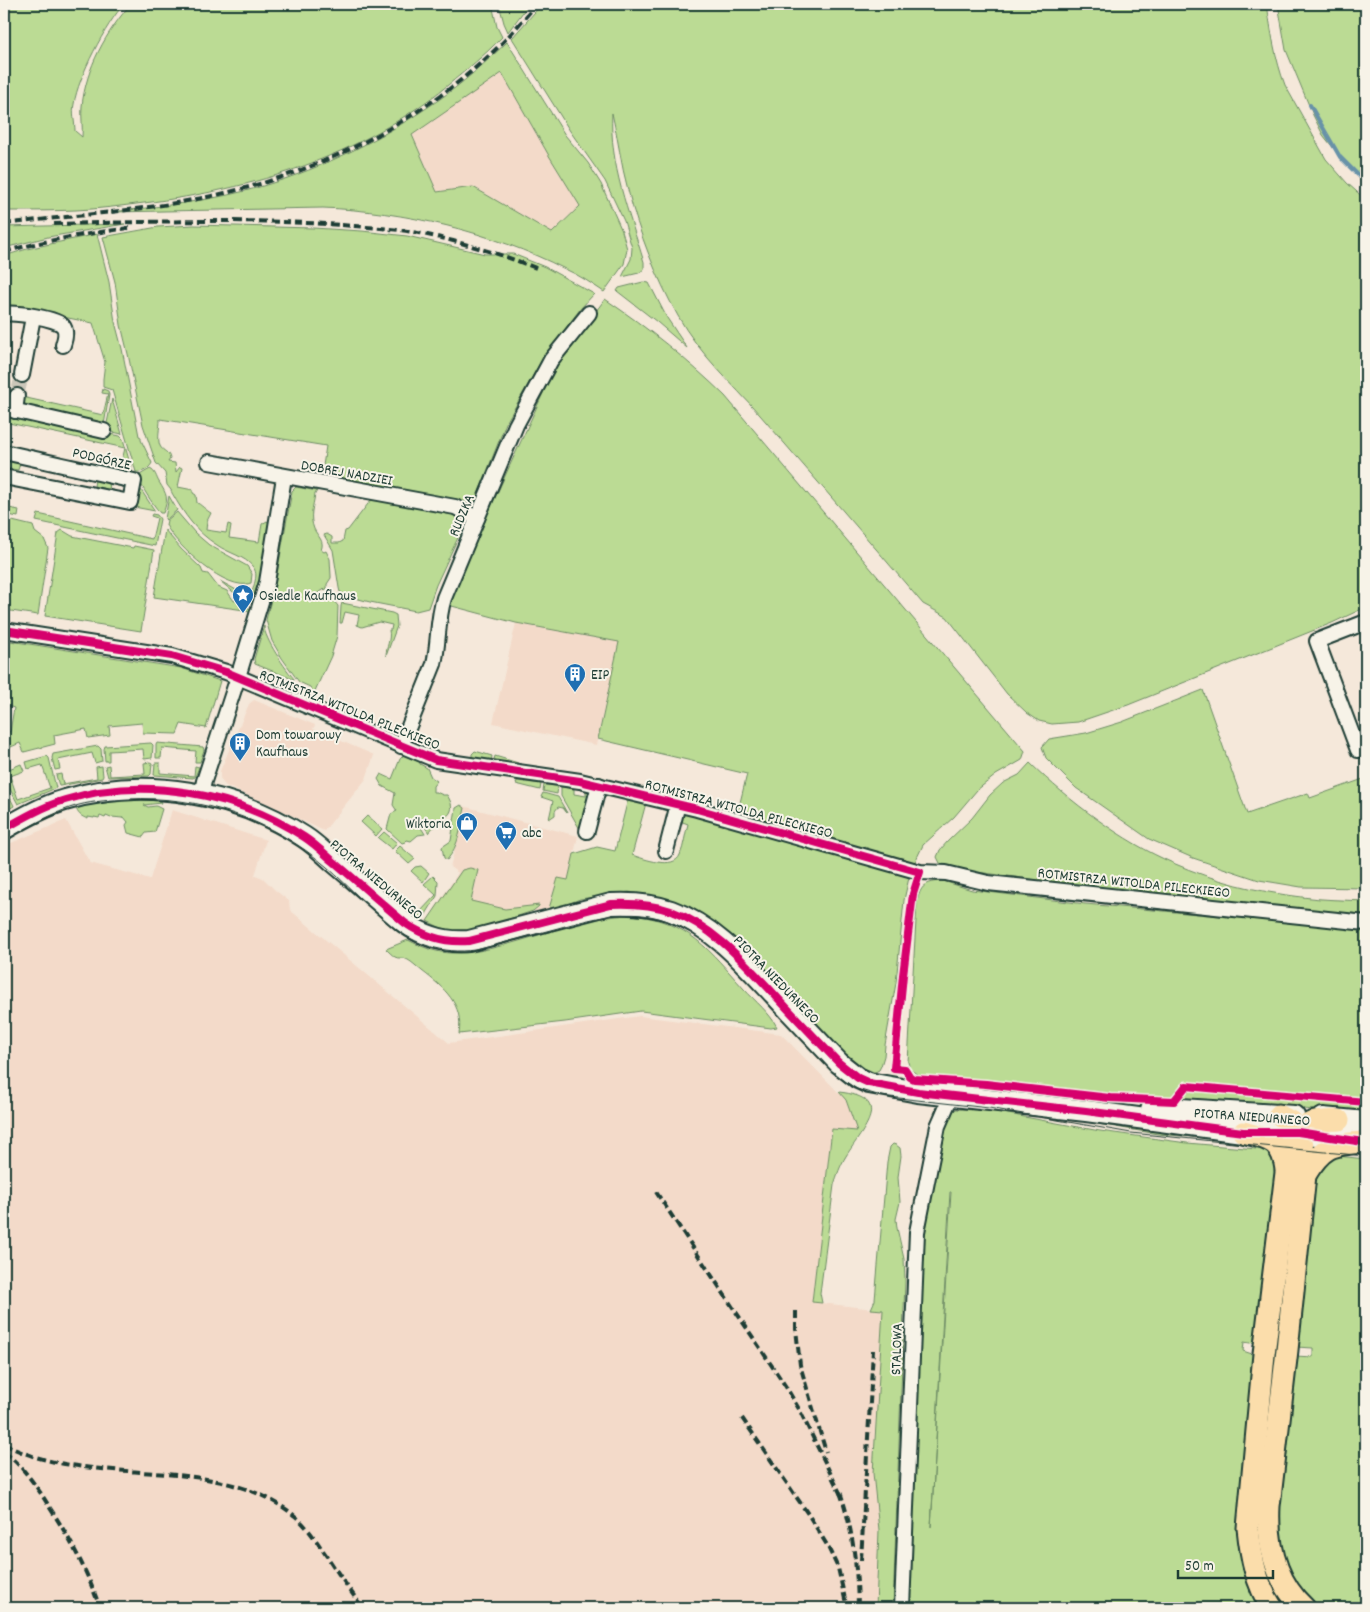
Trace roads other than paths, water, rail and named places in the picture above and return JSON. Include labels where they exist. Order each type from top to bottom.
[{"type":"main road","points":[[1272,1608],[1256,1577],[1250,1554],[1248,1528],[1264,1354],[1296,1174],[1304,1150],[1294,1124],[1279,1115]]},
{"type":"main road","points":[[1298,1132],[1307,1124],[1339,1120]]},
{"type":"main road","points":[[1244,1132],[1266,1138],[1279,1147],[1296,1174],[1268,1518],[1270,1544],[1276,1566],[1290,1592],[1304,1608]]},
{"type":"main road","points":[[1296,1174],[1328,1148],[1365,1136]]},
{"type":"street","name":"RUDZKA","points":[[401,746],[434,664],[438,619],[444,598],[516,425],[551,360],[589,313]]},
{"type":"street","points":[[4,314],[33,317],[56,322],[64,326],[63,345]]},
{"type":"street","points":[[22,376],[33,317]]},
{"type":"street","name":"PODGÓRZE","points":[[17,396],[9,409],[104,431]]},
{"type":"street","name":"PODGÓRZE","points":[[4,452],[134,481],[130,502],[4,477]]},
{"type":"street","name":"DOBREJ NADZIEI","points":[[209,462],[455,507],[477,518]]},
{"type":"street","points":[[201,795],[268,575],[284,476]]},
{"type":"street","points":[[1358,750],[1317,641],[1366,622]]},
{"type":"street","name":"ROTMISTRZA WITOLDA PILECKIEGO","points":[[4,630],[172,656],[238,677],[441,761],[599,785],[678,804],[920,872],[946,873],[988,883],[1366,923]]},
{"type":"street","points":[[587,831],[599,785]]},
{"type":"street","name":"PIOTRA NIEDURNEGO","points":[[4,829],[63,800],[99,792],[142,788],[201,795],[262,814],[305,837],[405,923],[433,938],[453,942],[469,941],[611,904],[641,904],[661,908],[680,915],[704,929],[732,950],[839,1064],[853,1075],[882,1086],[1244,1132],[1298,1132],[1365,1136]]},
{"type":"street","points":[[666,851],[678,804]]},
{"type":"street","name":"STALOWA","points":[[902,1608],[917,1232],[938,1126],[948,1103],[949,1095]]},
{"type":"street","name":"PIOTRA NIEDURNEGO","points":[[1086,1111],[1181,1109],[1339,1120],[1365,1136]]},
{"type":"waterway","points":[[1310,105],[1340,157],[1366,183]]},
{"type":"waterway","points":[[1315,1606],[1319,1608]]},
{"type":"tunnel","points":[[17,396],[22,375]]},
{"type":"tram line","points":[[4,841],[50,816],[85,804],[128,799],[182,801],[209,806],[234,814],[283,836],[306,850],[327,867],[393,927],[411,939],[430,947],[452,951],[476,950],[579,922],[616,915],[634,914],[668,921],[704,942]]},
{"type":"tram line","points":[[840,1078],[857,1089],[881,1096],[989,1108],[1131,1133],[1366,1156]]},
{"type":"railway","points":[[4,224],[171,204],[225,193],[302,170],[340,154],[377,135],[413,114],[446,91],[478,66],[507,38],[537,4]]},
{"type":"railway","points":[[54,224],[234,221],[305,223],[386,229],[429,235],[460,243],[536,268]]},
{"type":"railway","points":[[4,252],[50,241],[129,228]]},
{"type":"railway","points":[[656,1192],[786,1387],[799,1409],[843,1499]]},
{"type":"railway","points":[[796,1311],[800,1365],[826,1452]]},
{"type":"railway","points":[[861,1560],[873,1350]]},
{"type":"railway","points":[[742,1418],[827,1545],[838,1568],[847,1608]]},
{"type":"railway","points":[[4,1444],[39,1458],[76,1466],[191,1477],[228,1484],[263,1496],[295,1516],[304,1525],[363,1608]]},
{"type":"railway","points":[[4,1452],[30,1478],[58,1521],[84,1569],[100,1608]]},
{"type":"railway","points":[[840,1492],[854,1548],[858,1606]]},
{"type":"place","name":"Osiedle Kaufhaus","points":[[243,614]]},
{"type":"place","name":"EIP","points":[[575,693]]},
{"type":"place","name":"Dom towarowy Kaufhaus","points":[[240,762]]},
{"type":"place","name":"Wiktoria","points":[[467,842]]},
{"type":"place","name":"abc","points":[[506,851]]}]
